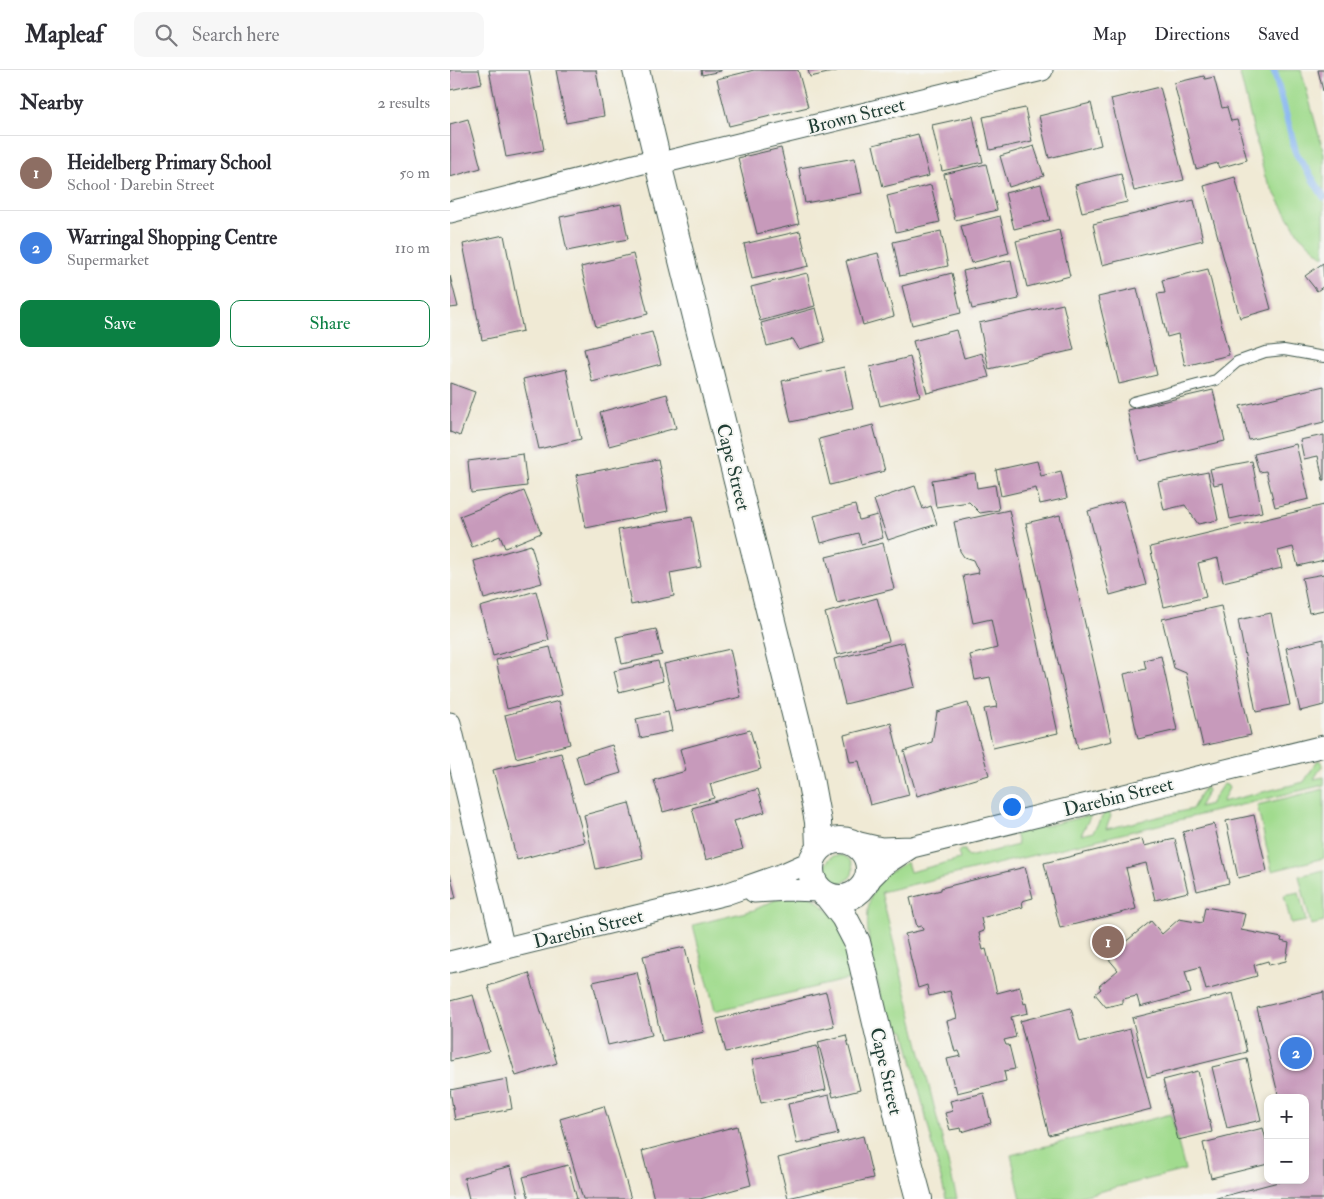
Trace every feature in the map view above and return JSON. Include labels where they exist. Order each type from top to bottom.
[{"type":"street","name":"Cape Street","points":[[636,70],[807,762],[818,822],[815,855]]},
{"type":"street","name":"Brown Street","points":[[450,212],[1042,70]]},
{"type":"street","points":[[450,723],[504,949]]},
{"type":"street","name":"Darebin Street","points":[[848,841],[881,848],[912,847],[1324,746]]},
{"type":"street","name":"Cape Street","points":[[807,762],[848,841]]},
{"type":"street","points":[[832,840],[848,841],[858,846],[868,861],[868,876],[865,884],[853,895],[844,898],[835,898],[823,893],[814,884],[811,876],[810,867],[815,855],[824,844],[832,840]]},
{"type":"street","name":"Darebin Street","points":[[865,884],[884,865],[912,847]]},
{"type":"street","name":"Darebin Street","points":[[450,962],[726,894],[783,874],[815,855]]},
{"type":"street","name":"Cape Street","points":[[857,942],[858,909],[865,884]]},
{"type":"street","name":"Darebin Street","points":[[726,894],[787,890],[823,893]]},
{"type":"street","name":"Cape Street","points":[[823,893],[844,917],[857,942],[919,1199]]},
{"type":"lane","points":[[1133,402],[1216,380],[1237,362],[1265,352],[1284,350],[1324,357]]},
{"type":"green space","points":[[1239,70],[1301,70],[1324,154],[1324,257],[1299,235],[1265,177]]},
{"type":"green space","points":[[1320,760],[1322,766],[1314,779],[1324,777],[1324,785],[881,892],[957,1199],[946,1199],[905,1032],[888,1021],[874,968],[870,948],[868,909],[872,892],[881,879],[907,862],[910,872],[960,859],[958,852],[960,850],[965,850],[968,857],[1018,845],[1015,833],[1091,815],[1081,835],[1093,832],[1105,812],[1109,812],[1111,816],[1106,829],[1192,809],[1204,788],[1207,788],[1208,791],[1199,807],[1210,804],[1223,784],[1229,788],[1222,802],[1304,782],[1317,761]]},
{"type":"green space","points":[[1324,789],[1324,858],[1272,871],[1257,805]]},
{"type":"green space","points":[[839,855],[849,859],[853,869],[849,879],[839,883],[829,879],[825,869],[829,859]]},
{"type":"green space","points":[[1324,870],[1324,922],[1311,925],[1299,876]]},
{"type":"green space","points":[[1299,892],[1306,921],[1291,924],[1284,895]]},
{"type":"green space","points":[[810,895],[839,920],[853,978],[715,1011],[693,925],[754,910],[777,899]]},
{"type":"green space","points":[[1171,1114],[1185,1170],[1070,1199],[1021,1199],[1011,1155]]},
{"type":"building","points":[[450,70],[479,70],[482,83],[450,90]]},
{"type":"building","points":[[489,70],[529,70],[544,150],[506,157]]},
{"type":"building","points":[[556,70],[596,70],[604,116],[566,123]]},
{"type":"building","points":[[701,70],[721,70],[721,71],[702,75]]},
{"type":"building","points":[[754,70],[798,70],[808,107],[729,126],[717,79]]},
{"type":"building","points":[[808,70],[837,70],[837,71],[810,77]]},
{"type":"building","points":[[1318,70],[1324,70],[1324,91],[1323,91]]},
{"type":"building","points":[[1204,76],[1205,79],[1214,77],[1222,108],[1227,107],[1231,121],[1237,120],[1247,160],[1219,168],[1217,163],[1196,169],[1174,83]]},
{"type":"building","points":[[1160,87],[1184,180],[1134,191],[1111,99]]},
{"type":"building","points":[[1091,103],[1101,145],[1049,158],[1039,116]]},
{"type":"building","points":[[1025,108],[1032,141],[990,150],[983,117]]},
{"type":"building","points":[[973,116],[983,162],[942,171],[932,125]]},
{"type":"building","points":[[468,119],[481,168],[450,177],[450,124]]},
{"type":"building","points":[[918,134],[929,176],[883,187],[873,145]]},
{"type":"building","points":[[1034,146],[1044,176],[1009,187],[1000,156]]},
{"type":"building","points":[[781,148],[799,224],[757,234],[738,158]]},
{"type":"building","points":[[855,158],[862,193],[805,203],[799,168]]},
{"type":"building","points":[[986,164],[997,210],[955,220],[944,174]]},
{"type":"building","points":[[1121,174],[1127,202],[1082,212],[1075,185]]},
{"type":"building","points":[[1235,177],[1271,309],[1240,318],[1204,186]]},
{"type":"building","points":[[1041,184],[1050,220],[1014,229],[1005,193]]},
{"type":"building","points":[[931,185],[940,222],[896,232],[887,196]]},
{"type":"building","points":[[1194,200],[1203,240],[1102,265],[1093,224]]},
{"type":"building","points":[[621,204],[628,239],[567,251],[560,217]]},
{"type":"building","points":[[1000,216],[1009,253],[971,263],[961,226]]},
{"type":"building","points":[[1059,230],[1070,276],[1027,287],[1016,241]]},
{"type":"building","points":[[800,231],[809,266],[752,279],[744,244]]},
{"type":"building","points":[[941,231],[948,266],[900,276],[893,242]]},
{"type":"building","points":[[504,235],[523,331],[482,340],[463,244]]},
{"type":"building","points":[[878,253],[894,316],[863,325],[846,261]]},
{"type":"building","points":[[633,254],[648,314],[596,327],[581,267]]},
{"type":"building","points":[[1011,260],[1019,299],[972,309],[963,271]]},
{"type":"building","points":[[1323,263],[1324,286],[1317,291],[1305,276]]},
{"type":"building","points":[[1208,269],[1229,355],[1185,366],[1178,334],[1167,337],[1157,294],[1165,293],[1162,280]]},
{"type":"building","points":[[807,273],[815,306],[760,321],[751,287]]},
{"type":"building","points":[[952,273],[961,313],[912,325],[902,286]]},
{"type":"building","points":[[450,276],[458,307],[450,308]]},
{"type":"building","points":[[1137,288],[1157,375],[1119,384],[1098,297]]},
{"type":"building","points":[[1063,304],[1074,350],[989,369],[979,323]]},
{"type":"building","points":[[816,308],[825,342],[799,349],[793,339],[767,346],[761,323]]},
{"type":"building","points":[[956,330],[964,358],[982,353],[989,377],[927,393],[913,341]]},
{"type":"building","points":[[652,332],[661,364],[592,382],[584,349]]},
{"type":"building","points":[[910,357],[920,396],[880,406],[870,367]]},
{"type":"building","points":[[844,367],[853,408],[791,422],[782,381]]},
{"type":"building","points":[[566,369],[581,439],[539,449],[523,379]]},
{"type":"building","points":[[450,383],[475,392],[460,436],[450,432]]},
{"type":"building","points":[[1324,386],[1324,422],[1249,440],[1240,406]]},
{"type":"building","points":[[1213,390],[1225,441],[1139,461],[1127,410]]},
{"type":"building","points":[[667,394],[676,428],[609,446],[600,412]]},
{"type":"building","points":[[873,425],[885,471],[830,485],[819,439]]},
{"type":"building","points":[[1324,435],[1323,480],[1318,456],[1304,459],[1300,440]]},
{"type":"building","points":[[1296,444],[1309,499],[1275,507],[1266,471],[1259,472],[1254,454]]},
{"type":"building","points":[[523,454],[527,486],[471,493],[468,461]]},
{"type":"building","points":[[658,459],[668,511],[586,528],[576,475]]},
{"type":"building","points":[[1037,461],[1041,476],[1061,471],[1067,498],[1040,504],[1036,488],[1001,496],[996,470]]},
{"type":"building","points":[[1252,461],[1262,512],[1230,519],[1223,483],[1214,485],[1210,469]]},
{"type":"building","points":[[1208,472],[1218,520],[1198,524],[1185,505],[1164,510],[1158,482]]},
{"type":"building","points":[[975,473],[977,488],[995,485],[999,510],[980,513],[969,502],[936,507],[932,480]]},
{"type":"building","points":[[915,486],[923,509],[931,506],[937,524],[888,540],[874,500]]},
{"type":"building","points":[[524,491],[541,533],[505,548],[500,536],[472,547],[460,516]]},
{"type":"building","points":[[1123,501],[1146,585],[1110,595],[1088,511]]},
{"type":"building","points":[[855,505],[859,520],[877,515],[883,538],[861,544],[858,533],[821,543],[814,516]]},
{"type":"building","points":[[1324,505],[1324,560],[1298,566],[1293,547],[1278,551],[1282,568],[1223,582],[1218,558],[1198,563],[1206,597],[1164,607],[1150,547]]},
{"type":"building","points":[[1009,510],[1058,733],[993,748],[984,709],[997,707],[990,677],[975,680],[970,655],[997,648],[991,619],[973,623],[963,576],[979,573],[973,560],[964,557],[960,551],[954,522]]},
{"type":"building","points":[[1060,515],[1112,741],[1078,749],[1026,523]]},
{"type":"building","points":[[692,517],[701,567],[670,573],[674,596],[631,605],[618,530]]},
{"type":"building","points":[[883,543],[894,589],[837,603],[826,557]]},
{"type":"building","points":[[531,545],[542,583],[484,599],[474,561]]},
{"type":"building","points":[[1324,574],[1324,610],[1309,613],[1302,578]]},
{"type":"building","points":[[536,591],[549,640],[493,656],[480,607]]},
{"type":"building","points":[[877,598],[889,641],[837,655],[825,613]]},
{"type":"building","points":[[1221,606],[1251,735],[1203,746],[1186,673],[1174,668],[1162,619]]},
{"type":"building","points":[[1271,613],[1290,705],[1256,712],[1238,620]]},
{"type":"building","points":[[656,629],[662,655],[622,664],[616,637]]},
{"type":"building","points":[[1324,639],[1324,705],[1300,711],[1286,648]]},
{"type":"building","points":[[904,642],[915,687],[845,704],[834,659]]},
{"type":"building","points":[[550,647],[562,695],[507,709],[496,660]]},
{"type":"building","points":[[730,649],[741,697],[675,712],[664,664]]},
{"type":"building","points":[[1161,656],[1177,730],[1138,739],[1124,674],[1146,669],[1144,660]]},
{"type":"building","points":[[658,661],[663,681],[619,692],[614,671]]},
{"type":"building","points":[[559,701],[570,744],[516,758],[505,715]]},
{"type":"building","points":[[968,703],[989,775],[917,796],[904,751],[932,742],[937,712]]},
{"type":"building","points":[[668,712],[672,731],[640,738],[636,719]]},
{"type":"building","points":[[891,723],[909,795],[870,805],[859,761],[850,762],[844,735]]},
{"type":"building","points":[[750,730],[761,769],[710,784],[714,798],[663,812],[654,780],[686,771],[680,749]]},
{"type":"building","points":[[612,745],[621,773],[584,784],[576,756]]},
{"type":"building","points":[[561,753],[585,842],[517,860],[493,770]]},
{"type":"building","points":[[758,789],[765,812],[734,821],[743,849],[706,860],[692,808]]},
{"type":"building","points":[[629,803],[643,858],[596,869],[584,815]]},
{"type":"building","points":[[1254,815],[1267,871],[1238,878],[1226,821]]},
{"type":"building","points":[[1214,824],[1229,883],[1197,891],[1183,832]]},
{"type":"building","points":[[1142,839],[1144,846],[1175,839],[1188,892],[1155,900],[1146,863],[1126,868],[1136,909],[1060,928],[1044,863]]},
{"type":"building","points":[[1025,867],[1033,898],[1022,901],[1023,907],[981,918],[984,931],[979,933],[983,950],[986,949],[997,993],[1020,987],[1024,1004],[1026,1003],[1028,1013],[1011,1017],[1016,1037],[1004,1040],[1006,1045],[1009,1045],[1015,1069],[1004,1071],[1006,1081],[957,1093],[947,1059],[961,1056],[959,1051],[955,1052],[947,1021],[957,1018],[950,991],[929,996],[927,985],[918,988],[905,934],[923,930],[922,926],[917,927],[910,898],[941,890],[941,888]]},
{"type":"building","points":[[450,874],[456,898],[450,899]]},
{"type":"building","points":[[1205,907],[1245,914],[1241,930],[1282,938],[1281,941],[1289,943],[1286,961],[1269,965],[1268,961],[1254,965],[1257,976],[1206,990],[1200,967],[1185,971],[1191,993],[1140,1007],[1137,996],[1123,999],[1123,1003],[1106,1007],[1095,994],[1101,989],[1099,986],[1118,970],[1107,957],[1151,921],[1162,934],[1179,919],[1202,923]]},
{"type":"building","points":[[685,947],[704,1032],[662,1041],[643,956]]},
{"type":"building","points":[[637,972],[652,1035],[608,1045],[593,982]]},
{"type":"building","points":[[529,973],[557,1063],[516,1076],[488,986]]},
{"type":"building","points":[[826,992],[834,1026],[726,1052],[717,1019]]},
{"type":"building","points":[[1324,992],[1324,1199],[1213,1199],[1271,1184],[1309,1184],[1309,1094],[1278,1094],[1257,1008]]},
{"type":"building","points":[[1233,993],[1247,1052],[1147,1077],[1132,1018]]},
{"type":"building","points":[[473,995],[489,1051],[450,1061],[450,1001]]},
{"type":"building","points":[[1071,1008],[1080,1042],[1130,1029],[1151,1109],[1049,1135],[1020,1021]]},
{"type":"building","points":[[846,1035],[860,1090],[833,1097],[818,1042]]},
{"type":"building","points":[[817,1046],[826,1090],[761,1103],[752,1060]]},
{"type":"building","points":[[1247,1059],[1261,1120],[1227,1128],[1212,1067]]},
{"type":"building","points":[[1198,1071],[1212,1132],[1178,1140],[1163,1080]]},
{"type":"building","points":[[507,1079],[512,1109],[455,1120],[450,1090]]},
{"type":"building","points":[[984,1093],[991,1123],[962,1132],[961,1128],[950,1130],[945,1113],[953,1111],[950,1101]]},
{"type":"building","points":[[829,1095],[838,1134],[797,1144],[788,1104]]},
{"type":"building","points":[[604,1106],[631,1199],[583,1199],[560,1119]]},
{"type":"building","points":[[737,1126],[751,1185],[700,1199],[654,1199],[642,1151]]},
{"type":"building","points":[[1263,1128],[1264,1165],[1211,1178],[1203,1143]]},
{"type":"building","points":[[863,1136],[873,1178],[788,1198],[778,1158]]},
{"type":"building","points":[[568,1165],[577,1199],[529,1199],[523,1177]]},
{"type":"building","points":[[511,1166],[519,1199],[469,1199],[464,1178]]},
{"type":"waterway","points":[[1274,70],[1296,153],[1324,197]]},
{"type":"place","name":"Heidelberg Primary School","points":[[1108,942]]},
{"type":"place","name":"Warringal Shopping Centre","points":[[1296,1053]]}]
